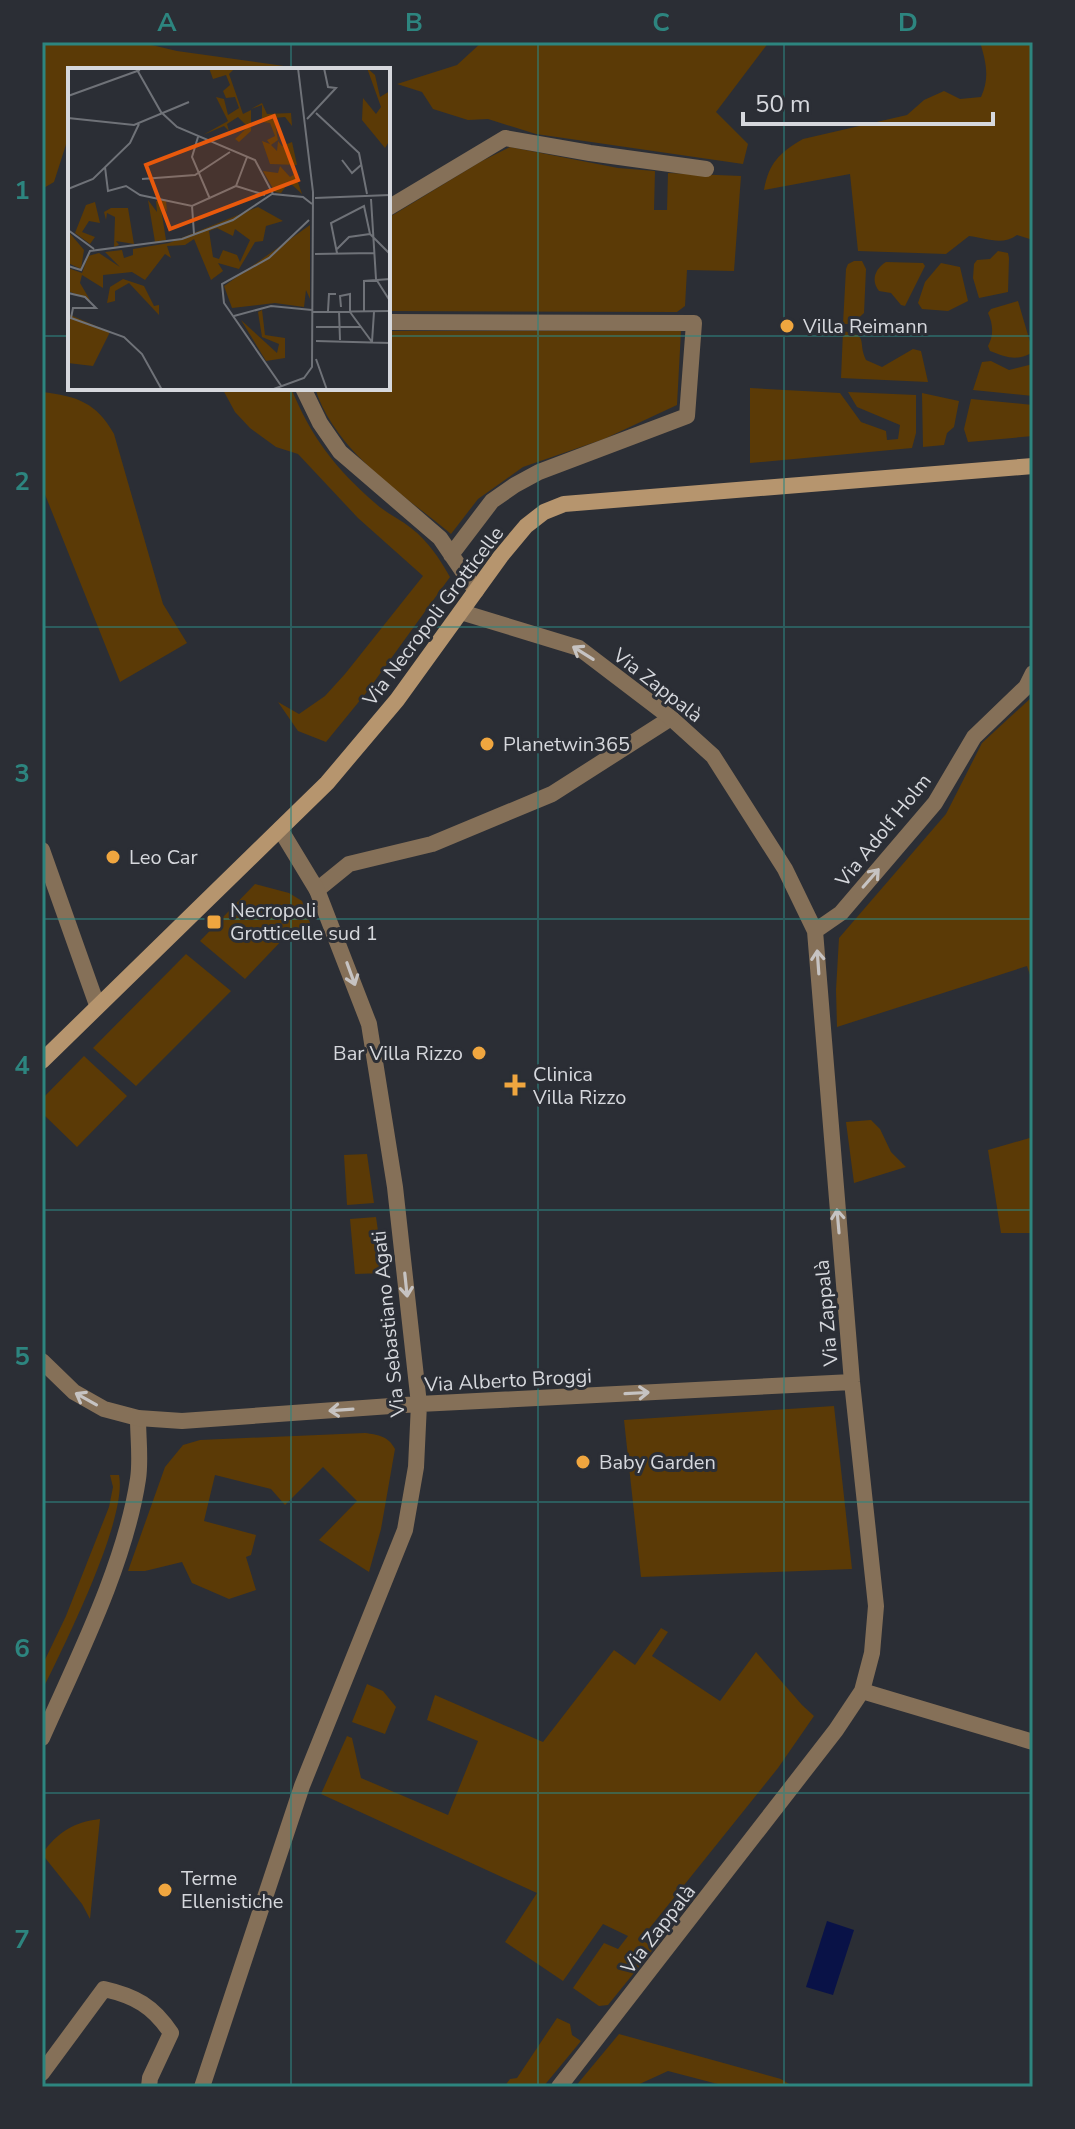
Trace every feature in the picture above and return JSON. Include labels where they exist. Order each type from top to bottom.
[{"type":"main road","name":"Via Necropoli Grotticelle","points":[[42,1061],[327,783],[397,700],[526,526],[544,512],[564,504],[1033,466]]},
{"type":"street","points":[[390,207],[505,138],[706,169]]},
{"type":"street","points":[[390,322],[694,323],[687,416],[539,472],[515,485],[492,501],[451,555]]},
{"type":"street","points":[[304,390],[320,423],[340,452],[440,538],[476,591]]},
{"type":"street","name":"Via Zappalà","points":[[461,612],[579,648],[671,718],[713,756],[785,869],[815,931],[852,1382],[876,1606],[872,1653],[862,1691],[827,1743],[559,2087]]},
{"type":"street","name":"Via Adolf Holm","points":[[815,931],[841,913],[935,803],[974,737],[1026,687],[1033,673]]},
{"type":"street","points":[[317,890],[349,864],[432,844],[552,794],[671,718]]},
{"type":"street","name":"Via Sebastiano Agati","points":[[202,2087],[302,1786],[405,1530],[416,1467],[419,1404],[395,1187],[369,1024],[317,890],[280,829]]},
{"type":"street","points":[[42,850],[97,1005]]},
{"type":"street","name":"Via Alberto Broggi","points":[[42,1361],[74,1392],[104,1409],[138,1418],[182,1421],[419,1404],[852,1382]]},
{"type":"street","points":[[42,1738],[91,1628],[128,1526],[139,1477],[138,1418]]},
{"type":"street","points":[[862,1691],[1033,1742]]},
{"type":"street","points":[[42,2073],[104,1989],[129,1995],[159,2015],[171,2033],[150,2078],[149,2087]]},
{"type":"shaded area","points":[[42,42],[139,42],[177,51],[298,68],[68,68],[68,138],[54,182],[42,189]]},
{"type":"shaded area","points":[[482,42],[769,42],[716,112],[748,144],[743,164],[536,134],[488,119],[468,120],[433,109],[422,92],[397,84],[457,65]]},
{"type":"shaded area","points":[[980,42],[1033,42],[1033,240],[1017,235],[1000,241],[969,236],[946,254],[858,251],[850,174],[764,190],[776,160],[803,139],[907,115],[924,100],[944,91],[960,99],[981,97],[986,70]]},
{"type":"shaded area","points":[[510,147],[618,168],[655,171],[654,210],[667,210],[668,173],[741,176],[734,271],[687,270],[685,306],[677,312],[390,311],[390,217]]},
{"type":"shaded area","points":[[998,251],[1008,253],[1008,292],[979,298],[973,278],[974,264],[977,260],[990,259]]},
{"type":"shaded area","points":[[854,261],[862,261],[866,269],[864,313],[852,324],[843,324],[846,269]]},
{"type":"shaded area","points":[[886,262],[923,263],[925,266],[905,306],[891,293],[879,291],[876,287],[875,275]]},
{"type":"shaded area","points":[[941,263],[960,267],[968,301],[948,311],[922,309],[918,303],[925,282]]},
{"type":"shaded area","points":[[1018,301],[1033,352],[1017,358],[990,351],[988,346],[992,330],[988,313],[991,309]]},
{"type":"shaded area","points":[[390,331],[681,331],[677,405],[604,439],[523,467],[478,499],[451,534],[372,470],[338,432],[316,390],[390,390]]},
{"type":"shaded area","points":[[843,331],[860,337],[866,360],[882,367],[913,349],[921,351],[928,382],[841,378]]},
{"type":"shaded area","points":[[991,361],[1009,370],[1033,364],[1033,396],[973,390],[982,362]]},
{"type":"shaded area","points":[[750,388],[840,393],[861,422],[886,431],[887,440],[898,439],[900,425],[857,407],[848,392],[916,395],[916,433],[912,448],[750,463]]},
{"type":"shaded area","points":[[223,390],[292,390],[307,422],[336,464],[375,503],[423,539],[450,577],[366,693],[326,742],[298,731],[278,702],[299,714],[325,696],[423,576],[358,518],[298,454],[276,447],[250,428],[235,412]]},
{"type":"shaded area","points":[[42,392],[85,403],[100,415],[114,434],[163,604],[187,643],[120,682],[42,487]]},
{"type":"shaded area","points":[[922,393],[959,401],[954,427],[947,433],[944,445],[923,447]]},
{"type":"shaded area","points":[[971,399],[1033,405],[1033,436],[968,442],[964,429]]},
{"type":"shaded area","points":[[1033,696],[1033,984],[1027,966],[837,1027],[839,938],[946,814],[982,743]]},
{"type":"shaded area","points":[[255,884],[289,893],[302,901],[317,942],[287,935],[245,979],[200,941]]},
{"type":"shaded area","points":[[186,954],[231,991],[136,1086],[93,1048]]},
{"type":"shaded area","points":[[84,1056],[127,1096],[77,1147],[42,1113],[42,1099]]},
{"type":"shaded area","points":[[871,1120],[880,1129],[891,1152],[906,1167],[854,1183],[846,1122]]},
{"type":"shaded area","points":[[1033,1137],[1033,1233],[1001,1233],[988,1150]]},
{"type":"shaded area","points":[[367,1154],[374,1203],[347,1205],[344,1155]]},
{"type":"shaded area","points":[[376,1217],[384,1273],[355,1274],[350,1219]]},
{"type":"shaded area","points":[[834,1406],[852,1569],[641,1577],[624,1420]]},
{"type":"shaded area","points":[[365,1433],[383,1437],[395,1449],[381,1529],[369,1572],[319,1540],[357,1501],[323,1467],[285,1505],[271,1489],[215,1475],[204,1521],[256,1535],[251,1555],[246,1557],[256,1590],[229,1599],[192,1583],[182,1562],[145,1571],[128,1571],[165,1467],[183,1445],[200,1440]]},
{"type":"shaded area","points":[[110,1475],[119,1475],[114,1521],[92,1583],[42,1691],[42,1666],[66,1616],[109,1507],[113,1487]]},
{"type":"shaded area","points":[[661,1628],[668,1632],[652,1656],[720,1701],[756,1652],[814,1716],[778,1768],[640,1940],[655,1947],[608,2005],[599,2006],[573,1988],[604,1943],[618,1949],[628,1936],[603,1924],[563,1981],[505,1942],[537,1893],[321,1794],[347,1736],[352,1738],[361,1778],[448,1815],[478,1741],[427,1720],[435,1695],[543,1742],[614,1650],[635,1665]]},
{"type":"shaded area","points":[[367,1684],[383,1691],[396,1707],[385,1734],[352,1722]]},
{"type":"shaded area","points":[[100,1819],[90,1919],[82,1904],[42,1854],[66,1830]]},
{"type":"shaded area","points":[[827,1921],[854,1930],[833,1995],[806,1987]]},
{"type":"shaded area","points":[[557,2018],[570,2024],[572,2035],[581,2041],[543,2087],[504,2087],[510,2079],[517,2078]]},
{"type":"shaded area","points":[[619,2034],[781,2079],[794,2087],[729,2087],[668,2071],[633,2087],[575,2087]]},
{"type":"place","name":"Villa Reimann","points":[[787,326]]},
{"type":"place","name":"Planetwin365","points":[[487,744]]},
{"type":"place","name":"Leo Car","points":[[113,857]]},
{"type":"place","name":"Necropoli Grotticelle sud 1","points":[[214,922]]},
{"type":"place","name":"Bar Villa Rizzo","points":[[479,1053]]},
{"type":"place","name":"Clinica Villa Rizzo","points":[[515,1085]]},
{"type":"place","name":"Baby Garden","points":[[583,1462]]},
{"type":"place","name":"Terme Ellenistiche","points":[[165,1890]]}]
